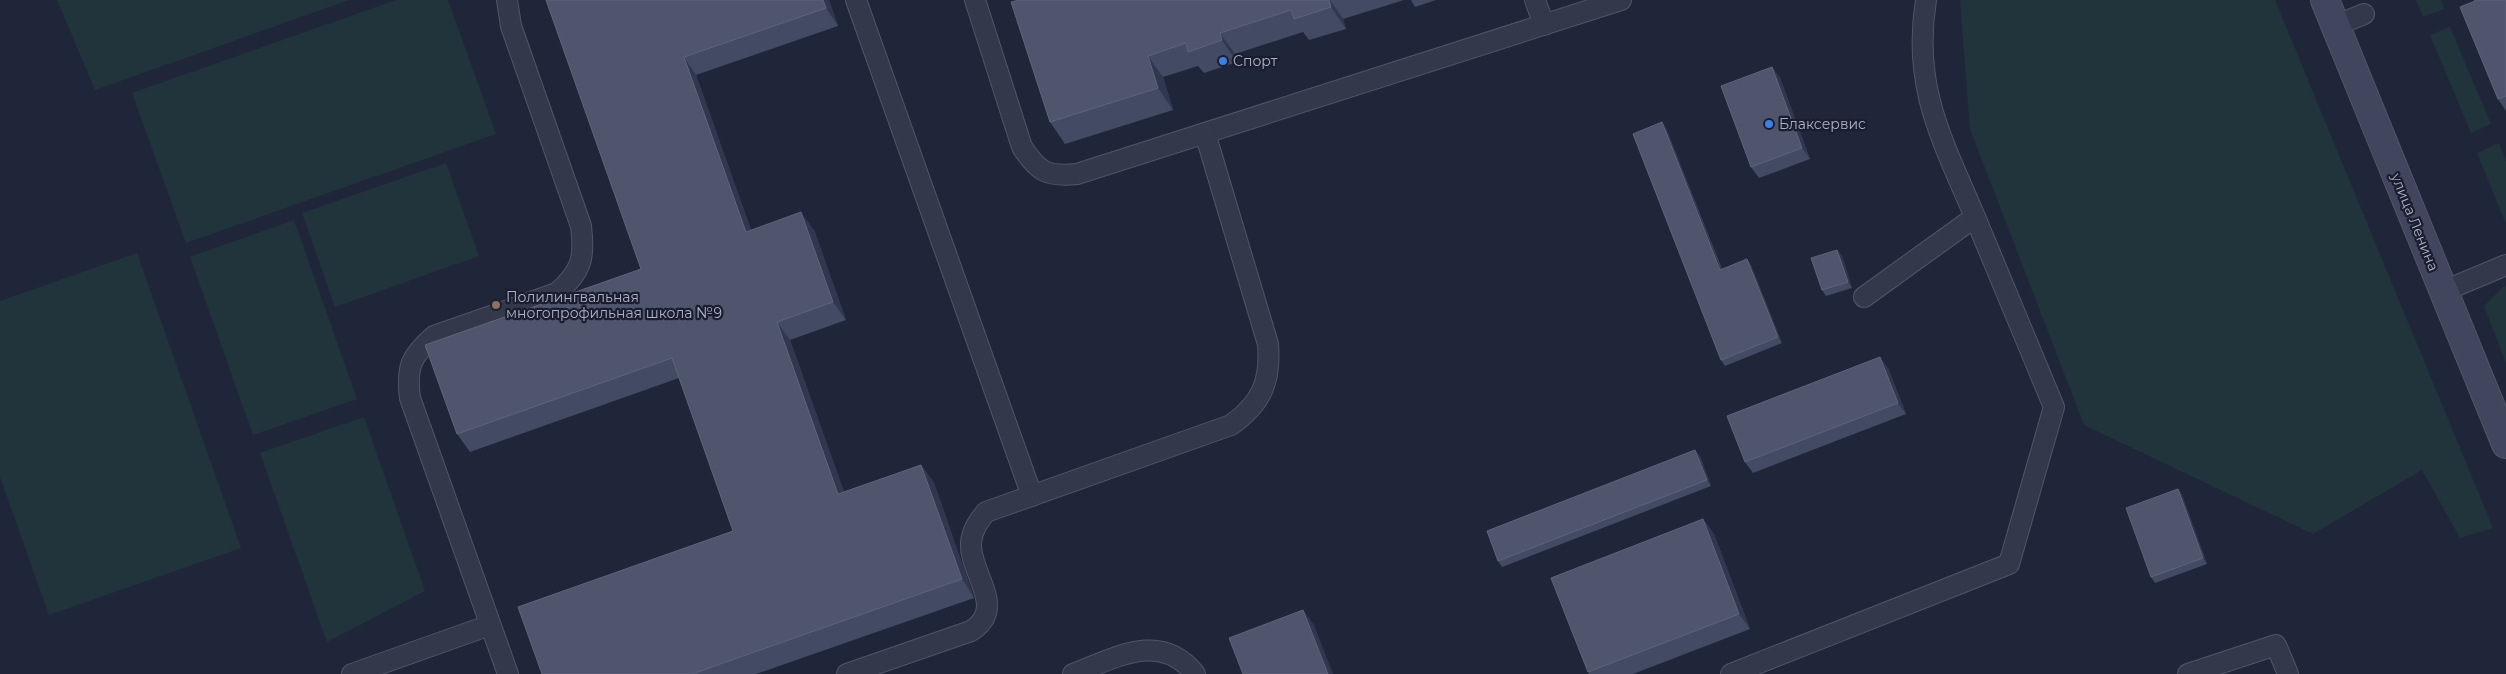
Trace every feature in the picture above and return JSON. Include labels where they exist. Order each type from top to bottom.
[{"type":"main road","name":"улица Ленина","points":[[2324,0],[2506,444]]},
{"type":"lane","points":[[507,0],[511,26],[581,226],[584,249],[580,265],[572,280],[557,293],[434,336],[419,349],[411,362],[408,379],[410,398],[508,674]]},
{"type":"lane","points":[[856,0],[1032,496]]},
{"type":"lane","points":[[975,0],[1022,148],[1032,163],[1044,172],[1057,176],[1077,174],[1621,0]]},
{"type":"lane","points":[[1536,0],[1544,25]]},
{"type":"lane","points":[[1732,674],[2009,564],[2054,407],[1933,117],[1924,80],[1921,52],[1926,0]]},
{"type":"lane","points":[[2335,26],[2364,14]]},
{"type":"lane","points":[[847,674],[971,631],[978,626],[987,610],[987,599],[971,550],[973,531],[986,512],[1232,425],[1247,414],[1260,396],[1267,377],[1268,344],[1204,133]]},
{"type":"lane","points":[[1864,297],[1975,217]]},
{"type":"lane","points":[[2444,291],[2506,265]]},
{"type":"lane","points":[[352,674],[490,625]]},
{"type":"lane","points":[[2188,674],[2276,645],[2288,674]]},
{"type":"lane","points":[[1074,674],[1143,650],[1161,651],[1175,656],[1185,662],[1195,674]]},
{"type":"shaded area","points":[[57,0],[349,0],[95,90]]},
{"type":"shaded area","points":[[396,0],[448,0],[496,134],[186,243],[132,93]]},
{"type":"shaded area","points":[[1960,0],[2275,0],[2493,528],[2460,538],[2422,470],[2313,534],[2084,425],[1970,129]]},
{"type":"shaded area","points":[[2416,0],[2441,0],[2444,9],[2423,17]]},
{"type":"shaded area","points":[[2450,27],[2491,124],[2471,133],[2430,35]]},
{"type":"shaded area","points":[[2499,143],[2506,161],[2506,224],[2477,153]]},
{"type":"shaded area","points":[[446,163],[479,256],[335,307],[302,213]]},
{"type":"shaded area","points":[[294,220],[357,399],[253,435],[190,257]]},
{"type":"shaded area","points":[[137,253],[241,548],[49,615],[0,477],[0,301]]},
{"type":"shaded area","points":[[2505,285],[2506,287],[2506,363],[2484,306]]},
{"type":"shaded area","points":[[364,417],[425,591],[327,642],[260,453]]},
{"type":"building","points":[[546,0],[823,0],[826,8],[684,57],[746,232],[801,212],[833,302],[777,322],[838,494],[921,465],[962,579],[692,674],[542,674],[518,607],[733,531],[672,358],[457,434],[425,345],[641,269]]},
{"type":"building","points":[[1019,0],[1329,0],[1331,7],[1294,19],[1291,10],[1220,33],[1222,40],[1188,52],[1186,43],[1148,56],[1158,88],[1050,122],[1011,2]]},
{"type":"building","points":[[2474,0],[2506,0],[2506,96],[2498,99],[2460,7]]},
{"type":"building","points":[[1772,67],[1802,148],[1751,167],[1721,86]]},
{"type":"building","points":[[1662,122],[1720,270],[1747,259],[1778,337],[1721,360],[1633,134]]},
{"type":"building","points":[[1837,250],[1848,282],[1822,290],[1811,258]]},
{"type":"building","points":[[1880,357],[1898,403],[1745,462],[1727,416]]},
{"type":"building","points":[[1695,450],[1707,480],[1498,561],[1487,531]]},
{"type":"building","points":[[2178,489],[2203,558],[2151,577],[2126,508]]},
{"type":"building","points":[[1703,519],[1739,614],[1588,672],[1551,578]]},
{"type":"building","points":[[1303,610],[1328,674],[1243,674],[1229,638]]},
{"type":"place","name":"Спорт","points":[[1223,61]]},
{"type":"place","name":"Блаксервис","points":[[1769,124]]},
{"type":"place","name":"Полилингвальная многопрофильная школа №9","points":[[496,305]]}]
